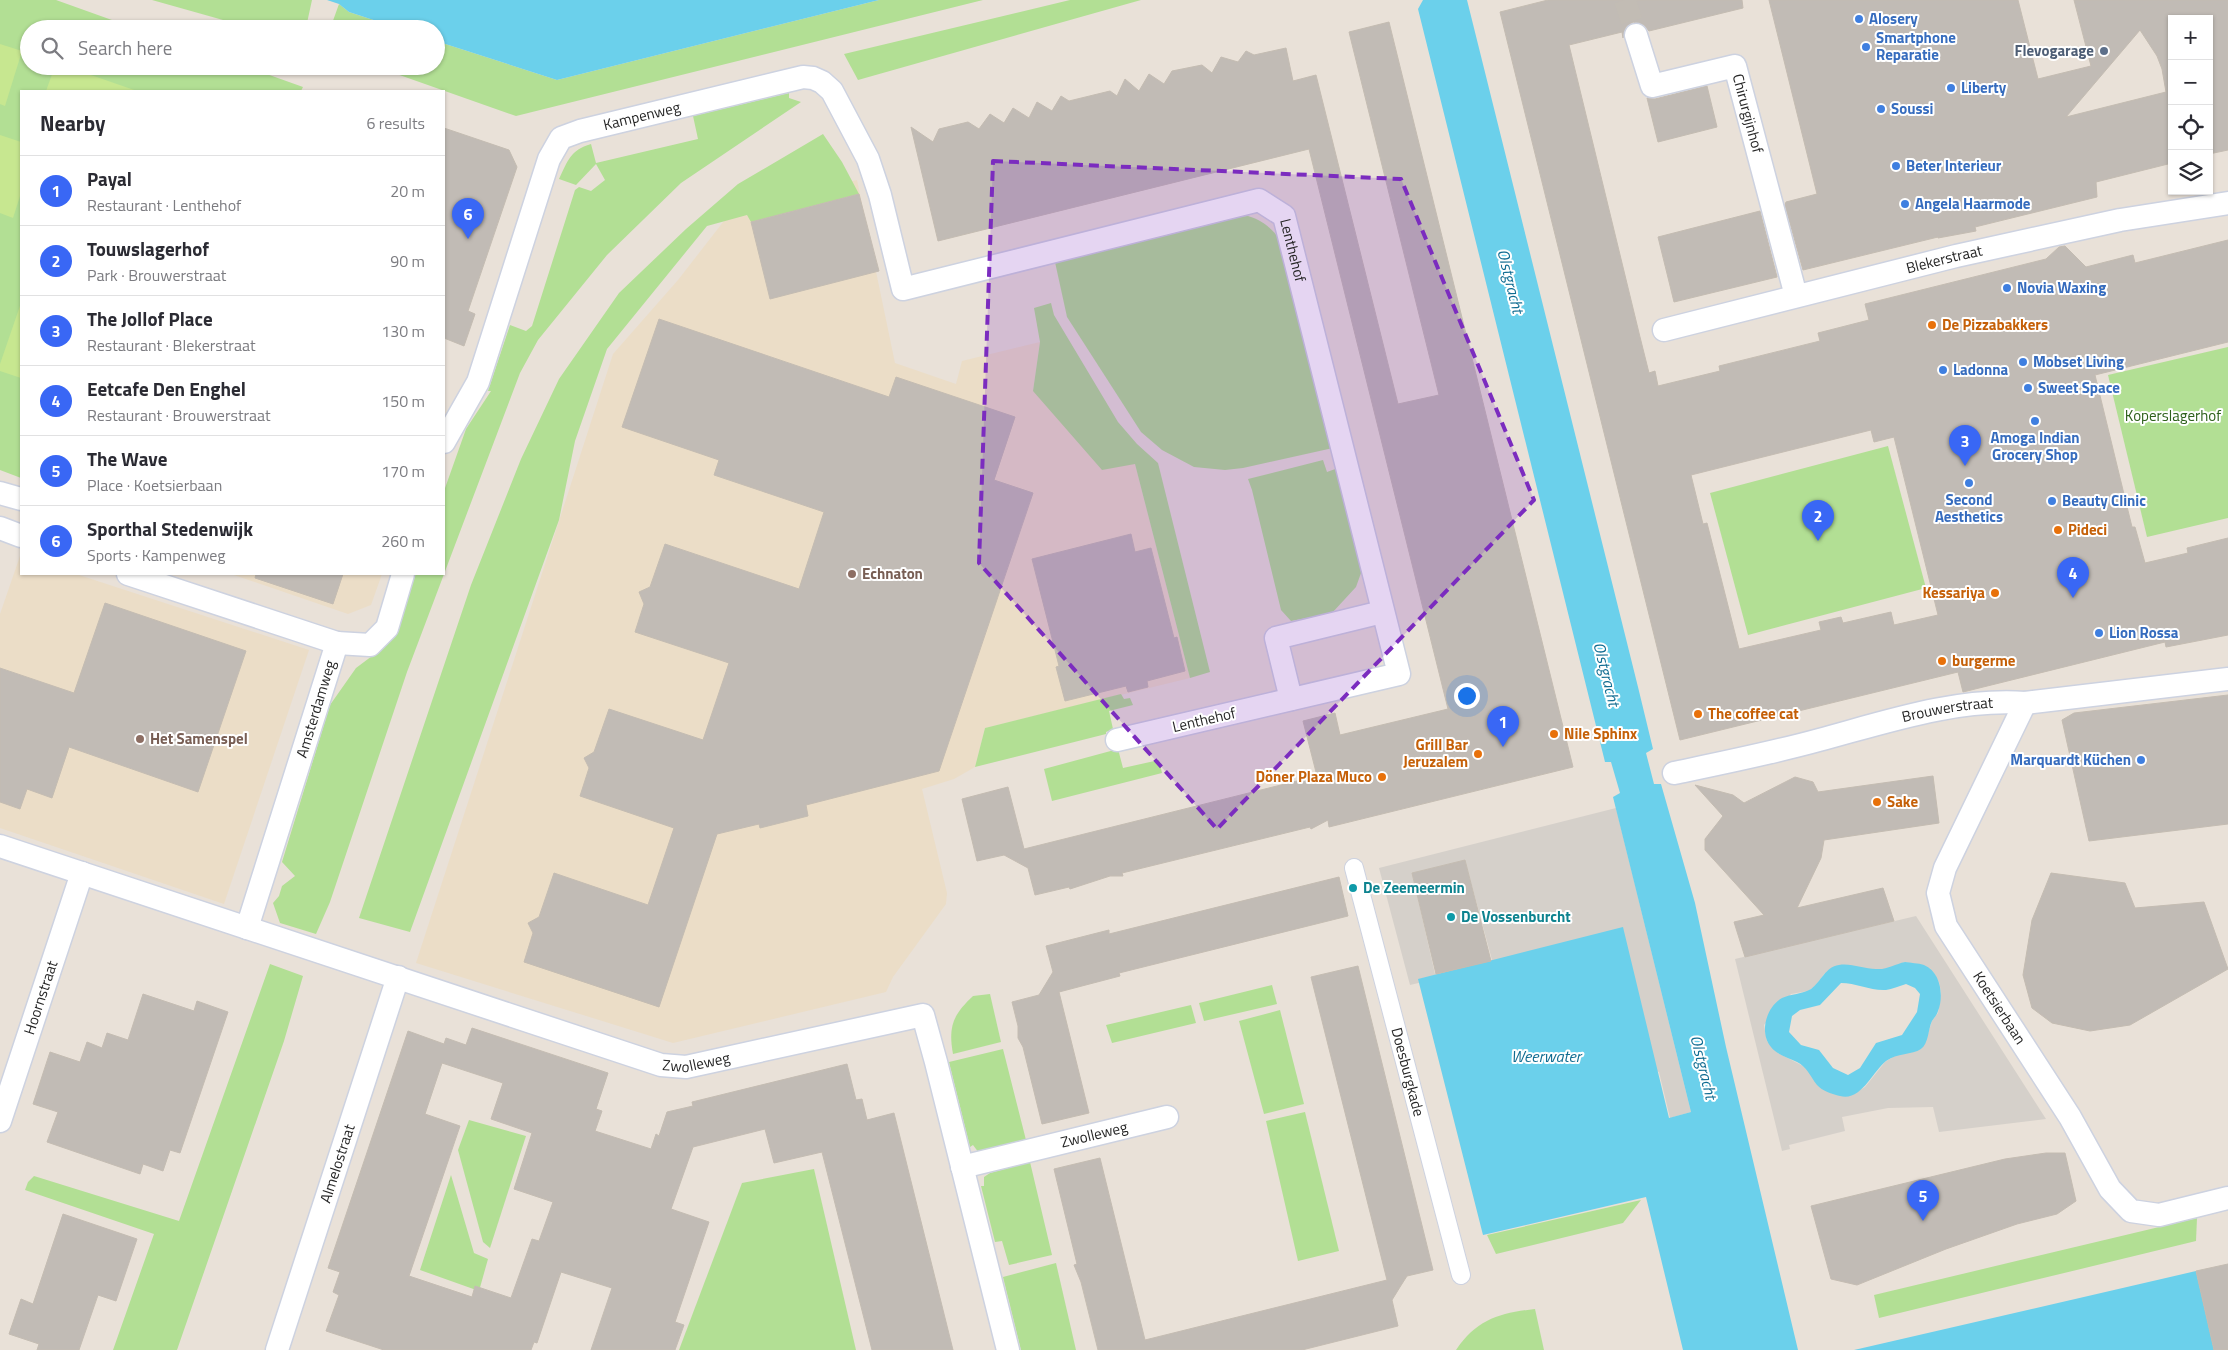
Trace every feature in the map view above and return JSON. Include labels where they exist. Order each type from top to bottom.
[{"type":"street","name":"Chirurgijnhof","points":[[1636,35],[1652,86],[1735,66],[1796,296]]},
{"type":"street","name":"Kampenweg","points":[[445,440],[478,382],[549,159],[561,138],[580,131],[803,77],[814,78],[832,91],[868,159],[880,195],[903,289]]},
{"type":"street","name":"Lenthehof","points":[[903,289],[1259,200],[1284,216],[1399,674],[1116,740]]},
{"type":"street","name":"Blekerstraat","points":[[1664,330],[1956,256],[2120,220],[2228,203]]},
{"type":"street","points":[[0,493],[20,499]]},
{"type":"street","points":[[0,528],[20,536]]},
{"type":"street","name":"Amsterdamweg","points":[[131,575],[337,643],[247,928]]},
{"type":"street","points":[[337,643],[370,645],[387,628],[403,575]]},
{"type":"street","points":[[1291,699],[1276,638],[1382,612]]},
{"type":"street","name":"Brouwerstraat","points":[[1674,773],[1943,709],[2013,702],[2025,703],[2228,678]]},
{"type":"street","name":"Koetsierbaan","points":[[2025,703],[1945,868],[1938,894],[1946,926],[2070,1117],[2110,1189],[2131,1211],[2159,1215],[2228,1198]]},
{"type":"street","points":[[0,846],[247,928]]},
{"type":"street","name":"Doesburgkade","points":[[1354,868],[1461,1275]]},
{"type":"street","name":"Hoornstraat","points":[[0,1121],[82,873]]},
{"type":"street","name":"Zwolleweg","points":[[247,928],[661,1064],[686,1067],[923,1015],[1008,1350]]},
{"type":"street","name":"Almelostraat","points":[[277,1350],[398,977]]},
{"type":"street","name":"Zwolleweg","points":[[962,1167],[1167,1117]]},
{"type":"highlighted area","points":[[993,161],[1401,179],[1534,500],[1217,829],[979,563]]},
{"type":"shaded area","name":"Echnaton","points":[[857,180],[895,363],[956,384],[962,361],[1040,342],[1033,391],[1135,464],[1190,678],[985,728],[975,767],[954,779],[922,789],[947,893],[946,904],[893,977],[886,992],[673,1043],[416,963],[613,354],[678,280],[734,208]]},
{"type":"shaded area","name":"Het Samenspel","points":[[20,556],[20,575],[79,575],[309,650],[224,904],[0,828],[0,614]]},
{"type":"shaded area","points":[[234,575],[382,575],[371,605],[348,614]]},
{"type":"shaded area","points":[[1616,808],[1691,1112],[1670,1118],[1659,1072],[1431,980],[1410,985],[1379,868]],"holes":[[[1465,860],[1492,960],[1435,974],[1412,873]]]},
{"type":"shaded area","points":[[1916,916],[2046,1119],[1939,1132],[1933,1107],[1888,1108],[1842,1117],[1845,1131],[1789,1145],[1790,1149],[1782,1151],[1735,959]],"holes":[[[1905,962],[1925,966],[1934,973],[1939,982],[1941,992],[1938,1013],[1932,1021],[1925,1043],[1921,1049],[1896,1055],[1885,1062],[1865,1087],[1855,1093],[1778,1053],[1767,1041],[1764,1025],[1791,994],[1808,991],[1815,986],[1825,973],[1887,969]]]},
{"type":"green space","points":[[0,0],[56,0],[112,20],[20,20],[20,75],[269,75],[303,87],[302,90],[20,90],[20,478],[0,470]]},
{"type":"green space","points":[[152,0],[312,0],[308,20],[223,20]]},
{"type":"green space","points":[[879,0],[983,0],[516,116],[400,75],[445,75],[445,44],[557,80]]},
{"type":"green space","points":[[1070,0],[1141,0],[858,80],[844,54]]},
{"type":"green space","points":[[339,4],[349,12],[373,20],[333,20]]},
{"type":"green space","points":[[0,44],[20,50],[20,57],[5,106],[0,104]]},
{"type":"green space","points":[[52,75],[91,75],[134,90],[46,90]]},
{"type":"green space","points":[[789,93],[789,98],[801,102],[681,183],[607,255],[538,340],[520,373],[445,571],[445,488],[466,429],[491,391],[488,391],[510,325],[526,331],[532,326],[575,190],[579,187],[591,191],[605,180],[596,164],[576,185],[559,179],[570,157],[578,149],[591,144],[596,163],[698,139],[693,116]]},
{"type":"green space","points":[[823,134],[842,162],[859,194],[751,222],[747,215],[707,226],[607,349],[575,441],[559,520],[410,932],[359,918],[471,585],[521,459],[559,379],[619,293],[686,229],[738,184]]},
{"type":"green space","points":[[0,135],[20,142],[20,196],[13,218],[0,213]]},
{"type":"green space","points":[[1248,216],[1257,219],[1278,237],[1333,448],[1243,468],[1225,470],[1194,467],[1162,450],[1141,432],[1067,317],[1055,262],[1233,217]]},
{"type":"green space","points":[[1051,303],[1054,315],[1118,422],[1137,444],[1158,463],[1210,672],[1190,678],[1135,464],[1102,470],[1033,391],[1040,342],[1034,308]]},
{"type":"green space","points":[[20,306],[20,378],[0,371],[0,364]]},
{"type":"green space","name":"Koperslagerhof","points":[[2228,347],[2228,518],[2147,537],[2108,375]]},
{"type":"green space","points":[[1888,446],[1926,588],[1748,635],[1710,493]]},
{"type":"green space","points":[[1323,460],[1327,472],[1338,468],[1360,555],[1361,573],[1356,587],[1332,613],[1291,621],[1281,610],[1248,479]]},
{"type":"green space","points":[[414,575],[444,575],[407,672],[330,902],[316,934],[280,923],[273,903],[279,896],[282,886],[295,876],[282,862],[330,705],[356,668],[388,644]]},
{"type":"green space","points":[[1121,694],[1124,699],[1130,698],[1133,705],[1109,711],[1113,729],[1106,732],[1106,734],[975,767],[985,728]]},
{"type":"green space","points":[[1118,749],[1123,768],[1159,760],[1162,773],[1052,801],[1044,769]]},
{"type":"green space","points":[[270,964],[303,976],[284,1041],[177,1350],[113,1350],[154,1234],[25,1190],[28,1182],[34,1176],[179,1221]]},
{"type":"green space","points":[[1272,985],[1277,1004],[1204,1021],[1199,1003]]},
{"type":"green space","points":[[990,994],[1001,1042],[953,1054],[951,1036],[957,1015],[973,996]]},
{"type":"green space","points":[[1191,1005],[1196,1023],[1112,1043],[1106,1025]]},
{"type":"green space","points":[[1280,1010],[1304,1104],[1264,1114],[1239,1021]]},
{"type":"green space","points":[[1003,1049],[1027,1144],[979,1153],[973,1145],[970,1147],[949,1062]]},
{"type":"green space","points":[[1305,1112],[1339,1251],[1298,1261],[1266,1121]]},
{"type":"green space","points":[[469,1120],[526,1136],[490,1248],[483,1242],[458,1150]]},
{"type":"green space","points":[[1030,1162],[1052,1255],[1009,1265],[1002,1241],[995,1242],[981,1186],[984,1186],[984,1177],[990,1173]]},
{"type":"green space","points":[[814,1169],[856,1350],[679,1350],[742,1183]]},
{"type":"green space","points":[[451,1175],[474,1253],[488,1259],[479,1291],[420,1270]]},
{"type":"green space","points":[[1641,1200],[1623,1223],[1496,1254],[1487,1235]]},
{"type":"green space","points":[[2197,1218],[2196,1241],[1879,1318],[1874,1295]]},
{"type":"green space","points":[[1056,1263],[1076,1350],[1021,1350],[1003,1277]]},
{"type":"green space","points":[[1535,1309],[1544,1350],[1456,1350],[1472,1331],[1490,1319]]},
{"type":"water","points":[[327,0],[879,0],[557,80],[445,44],[445,20],[373,20],[349,12],[339,4]]},
{"type":"water","name":"Weerwater","points":[[1423,0],[1467,0],[1653,749],[1646,753],[1654,784],[1661,784],[1695,903],[1726,1047],[1798,1350],[1683,1350],[1646,1197],[1483,1235],[1418,979],[1623,927],[1669,1118],[1691,1112],[1613,797],[1620,793],[1611,762],[1605,762],[1418,9]]},
{"type":"water","points":[[1905,962],[1924,965],[1934,973],[1941,992],[1938,1012],[1932,1021],[1926,1043],[1921,1049],[1890,1058],[1854,1094],[1847,1097],[1840,1096],[1822,1089],[1803,1066],[1776,1052],[1767,1041],[1765,1035],[1766,1021],[1776,1002],[1782,998],[1811,989],[1834,966],[1853,965],[1880,969]],"holes":[[[1841,983],[1880,990],[1888,990],[1906,984],[1915,988],[1920,994],[1917,1012],[1902,1035],[1876,1043],[1860,1068],[1848,1075],[1833,1068],[1819,1050],[1801,1045],[1789,1032],[1792,1016],[1800,1010],[1820,1005]]]},
{"type":"water","points":[[2196,1271],[2214,1350],[1854,1350]]},
{"type":"building","points":[[1548,0],[1742,0],[1743,8],[1649,31],[1644,25],[1633,22],[1626,27],[1623,38],[1622,32],[1569,45],[1649,373],[1655,371],[1658,386],[1720,371],[1719,366],[1820,341],[1818,333],[1869,320],[1865,304],[2046,259],[2059,247],[2065,246],[2086,267],[2133,255],[2135,263],[2228,240],[2228,342],[2095,375],[2132,527],[2135,527],[2145,563],[2188,553],[2187,548],[2228,538],[2228,635],[2166,647],[2165,642],[1963,692],[1958,672],[1680,740],[1500,12]],"holes":[[[1871,430],[1874,442],[1894,437],[1938,615],[1894,625],[1891,612],[1843,623],[1841,617],[1819,622],[1821,630],[1739,649],[1707,523],[1703,524],[1691,475]]]},
{"type":"building","points":[[1769,0],[2018,0],[2038,79],[2091,66],[2074,0],[2228,0],[2228,150],[2213,153],[2213,15],[2168,15],[2168,164],[2096,182],[2097,197],[1975,227],[1976,231],[1938,237],[1803,270],[1785,205],[1786,202],[1817,194]],"holes":[[[2140,30],[2157,56],[2162,69],[2166,92],[2066,117]]]},
{"type":"building","points":[[1389,22],[1573,767],[1329,827],[1328,820],[1311,829],[1310,827],[1122,873],[1123,876],[1110,876],[1070,889],[1069,887],[1035,895],[1028,868],[1004,855],[977,861],[962,799],[1008,787],[1024,849],[1317,776],[1303,721],[1335,713],[1340,735],[1448,709],[1309,149],[938,241],[911,127],[933,142],[939,129],[968,122],[979,129],[990,114],[1004,123],[1013,108],[1029,118],[1037,102],[1052,111],[1061,96],[1069,101],[1110,91],[1117,96],[1125,79],[1139,91],[1149,74],[1164,84],[1172,71],[1202,65],[1212,73],[1221,57],[1238,62],[1246,51],[1254,55],[1286,48],[1293,81],[1316,75],[1398,404],[1439,395],[1349,32]]},
{"type":"building","points":[[1707,86],[1717,127],[1658,142],[1647,98],[1655,99]]},
{"type":"building","points":[[445,128],[509,150],[517,167],[468,311],[475,314],[464,346],[445,338]]},
{"type":"building","points":[[859,194],[879,271],[770,299],[751,222]]},
{"type":"building","points":[[1760,211],[1777,277],[1674,302],[1658,237]]},
{"type":"building","points":[[659,319],[889,397],[896,377],[1015,417],[994,480],[1033,493],[939,771],[806,805],[808,816],[760,828],[759,824],[717,834],[659,1007],[524,962],[533,933],[528,923],[539,917],[554,873],[648,905],[674,828],[580,796],[589,768],[584,758],[594,752],[609,709],[703,740],[729,663],[635,632],[644,604],[639,592],[650,587],[665,544],[799,589],[824,512],[714,475],[719,460],[622,427]]},
{"type":"building","points":[[1131,534],[1135,552],[1151,548],[1174,638],[1177,637],[1185,671],[1147,681],[1148,687],[1128,692],[1126,686],[1065,701],[1056,667],[1059,666],[1032,559]]},
{"type":"building","points":[[256,575],[343,575],[333,604],[255,578]]},
{"type":"building","points":[[105,603],[246,651],[198,792],[69,747],[52,798],[27,789],[20,809],[0,802],[0,668],[74,693]]},
{"type":"building","points":[[2228,695],[2228,824],[2089,841],[2062,720],[2074,713]]},
{"type":"building","points":[[1933,776],[1939,823],[1824,840],[1821,858],[1797,908],[1883,888],[1894,921],[1745,957],[1734,922],[1764,915],[1705,850],[1705,839],[1723,816],[1695,785],[1733,795],[1744,803],[1795,777],[1813,782],[1818,792]]},
{"type":"building","name":"De Vossenburcht","points":[[1465,860],[1491,961],[1436,974],[1412,873]]},
{"type":"building","points":[[2051,873],[2125,883],[2135,908],[2204,902],[2228,969],[2130,1025],[2090,1031],[2052,1023],[2032,1008],[2023,975],[2032,920]]},
{"type":"building","points":[[1339,877],[1348,916],[1119,973],[1120,976],[1059,992],[1089,1113],[1042,1124],[1023,1047],[1018,1038],[1018,1026],[1012,1002],[1039,995],[1053,972],[1046,946],[1109,930],[1109,934]]},
{"type":"building","points":[[1358,966],[1433,1270],[1407,1276],[1400,1287],[1392,1300],[1398,1326],[1302,1350],[1098,1350],[1081,1282],[1074,1265],[1077,1264],[1054,1169],[1100,1158],[1145,1340],[1387,1280],[1311,977]]},
{"type":"building","points":[[143,994],[194,1011],[197,1001],[228,1012],[180,1153],[170,1150],[163,1171],[143,1164],[140,1174],[47,1142],[58,1112],[33,1104],[50,1052],[80,1062],[87,1042],[102,1048],[107,1033],[128,1040]]},
{"type":"building","points":[[472,1028],[608,1073],[596,1109],[602,1111],[595,1131],[651,1149],[656,1134],[659,1136],[667,1112],[693,1106],[692,1102],[847,1064],[856,1100],[862,1099],[867,1120],[894,1113],[953,1350],[872,1350],[822,1152],[774,1163],[765,1129],[693,1147],[671,1209],[709,1222],[675,1322],[684,1325],[675,1350],[591,1350],[612,1288],[561,1272],[537,1343],[534,1342],[531,1350],[384,1350],[326,1331],[339,1295],[333,1292],[340,1272],[328,1268],[408,1031],[444,1044],[446,1038],[466,1045]],"holes":[[[442,1063],[503,1083],[491,1119],[532,1133],[514,1189],[553,1202],[539,1241],[532,1239],[511,1298],[475,1286],[472,1297],[409,1276],[460,1126],[425,1114]]]},
{"type":"building","points":[[2046,1153],[2065,1153],[2076,1201],[2057,1214],[2017,1224],[1946,1249],[1857,1285],[1831,1279],[1811,1206],[2005,1159]]},
{"type":"building","points":[[63,1214],[137,1239],[116,1301],[98,1295],[79,1350],[37,1350],[39,1344],[9,1334],[21,1299],[33,1304]]},
{"type":"building","points":[[2228,1264],[2228,1350],[2214,1350],[2196,1271]]},
{"type":"tunnel","points":[[1625,0],[1636,35]]},
{"type":"place","name":"Alosery","points":[[1859,19]]},
{"type":"place","name":"Smartphone Reparatie","points":[[1866,47]]},
{"type":"place","name":"Flevogarage","points":[[2104,51]]},
{"type":"place","name":"Liberty","points":[[1951,88]]},
{"type":"place","name":"Soussi","points":[[1881,109]]},
{"type":"place","name":"Beter Interieur","points":[[1896,166]]},
{"type":"place","name":"Angela Haarmode","points":[[1905,204]]},
{"type":"place","name":"Sporthal Stedenwijk","points":[[468,239]]},
{"type":"place","name":"Novia Waxing","points":[[2007,288]]},
{"type":"place","name":"De Pizzabakkers","points":[[1932,325]]},
{"type":"place","name":"Mobset Living","points":[[2023,362]]},
{"type":"place","name":"Ladonna","points":[[1943,370]]},
{"type":"place","name":"Sweet Space","points":[[2028,388]]},
{"type":"place","name":"Amoga Indian Grocery Shop","points":[[2035,421]]},
{"type":"place","name":"The Jollof Place","points":[[1965,466]]},
{"type":"place","name":"Second Aesthetics","points":[[1969,483]]},
{"type":"place","name":"Beauty Clinic","points":[[2052,501]]},
{"type":"place","name":"Pideci","points":[[2058,530]]},
{"type":"place","name":"Touwslagerhof","points":[[1818,541]]},
{"type":"place","name":"Echnaton","points":[[852,574]]},
{"type":"place","name":"Kessariya","points":[[1995,593]]},
{"type":"place","name":"Eetcafe Den Enghel","points":[[2073,598]]},
{"type":"place","name":"Lion Rossa","points":[[2099,633]]},
{"type":"place","name":"burgerme","points":[[1942,661]]},
{"type":"place","name":"The coffee cat","points":[[1698,714]]},
{"type":"place","name":"Nile Sphinx","points":[[1554,734]]},
{"type":"place","name":"Het Samenspel","points":[[140,739]]},
{"type":"place","name":"Payal","points":[[1503,747]]},
{"type":"place","name":"Grill Bar Jeruzalem","points":[[1478,754]]},
{"type":"place","name":"Marquardt Küchen","points":[[2141,760]]},
{"type":"place","name":"Döner Plaza Muco","points":[[1382,777]]},
{"type":"place","name":"Sake","points":[[1877,802]]},
{"type":"place","name":"De Zeemeermin","points":[[1353,888]]},
{"type":"place","name":"De Vossenburcht","points":[[1451,917]]},
{"type":"place","name":"The Wave","points":[[1923,1221]]},
{"type":"water label","name":"Olstgracht","points":[[1511,281]]},
{"type":"water label","name":"Olstgracht","points":[[1607,674]]},
{"type":"water label","name":"Olstgracht","points":[[1704,1067]]}]
